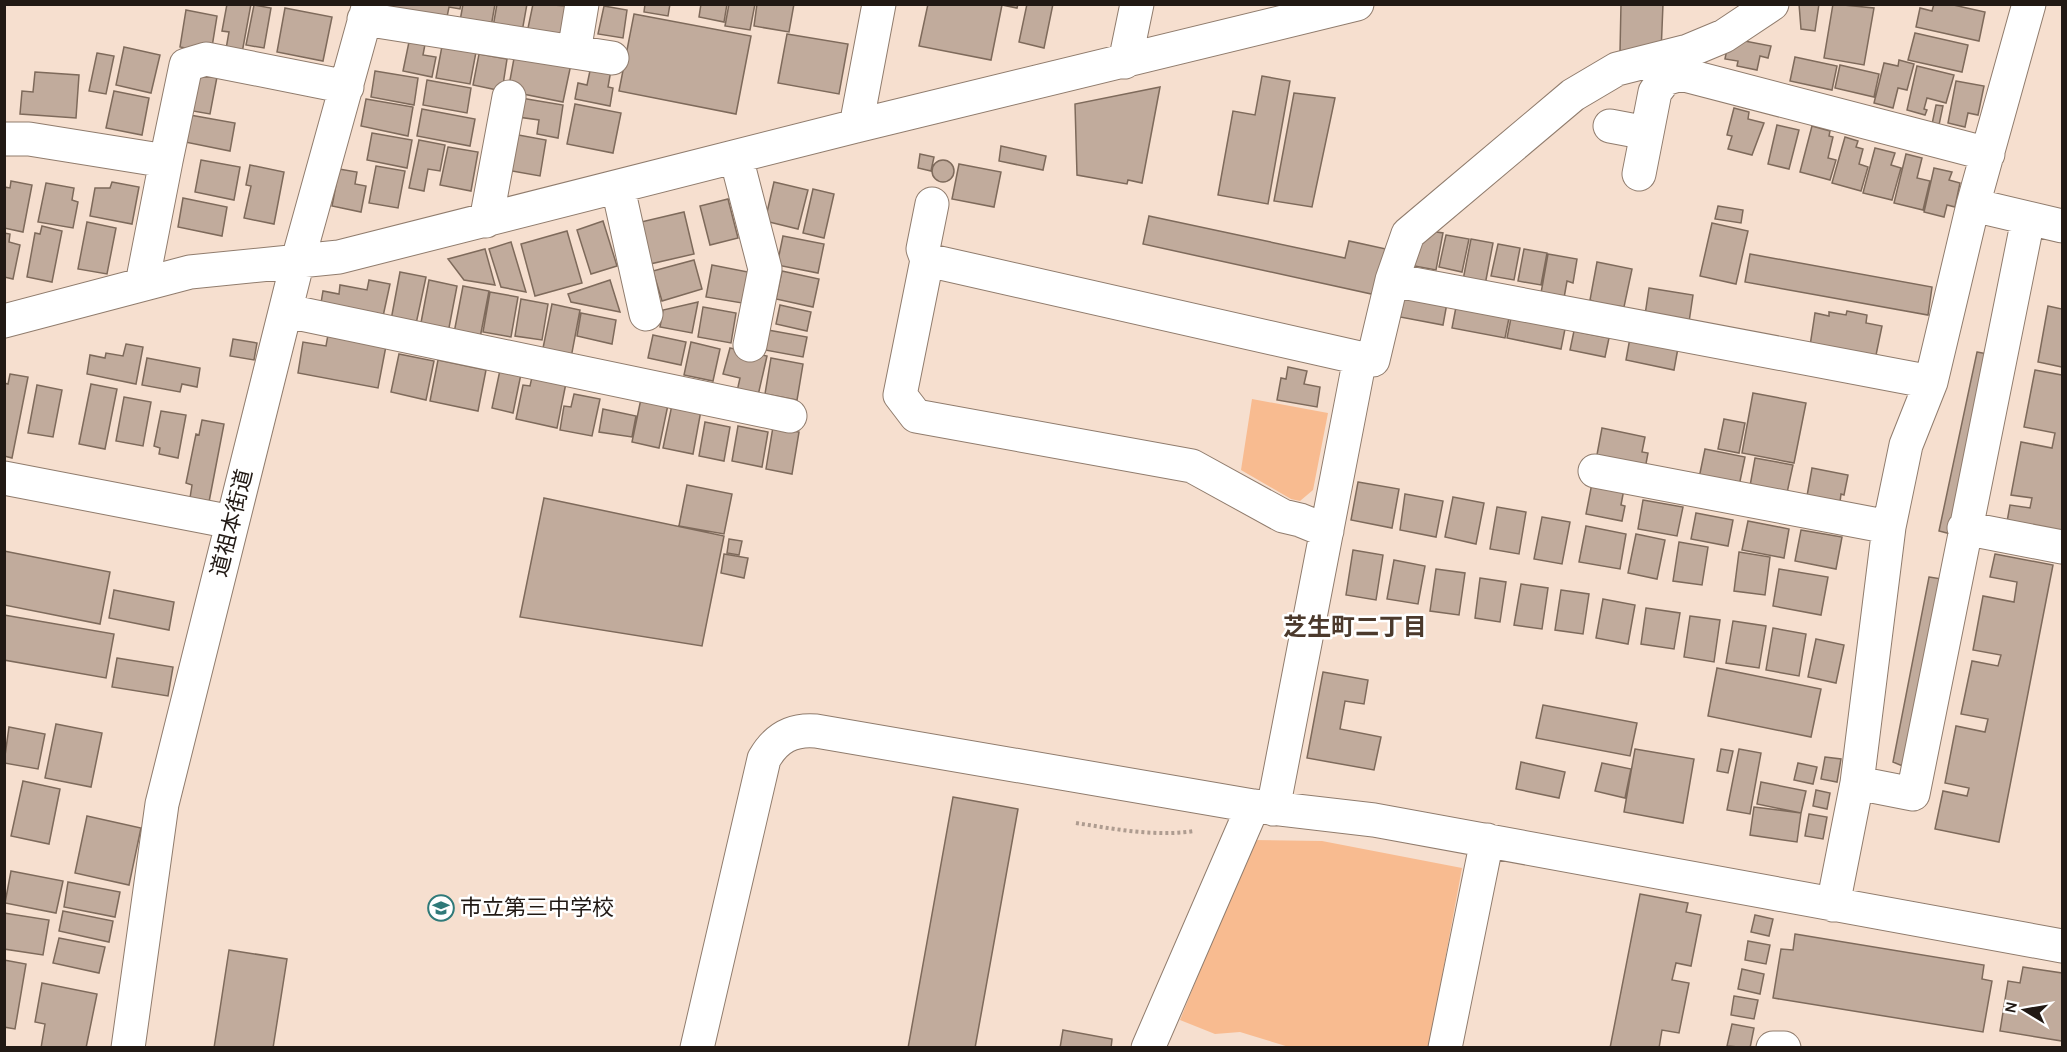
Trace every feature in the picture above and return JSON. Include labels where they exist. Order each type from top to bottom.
[{"type":"street","points":[[574,52],[582,4]]},
{"type":"street","points":[[856,126],[879,4]]},
{"type":"street","points":[[1125,62],[1137,4]]},
{"type":"street","points":[[4,321],[190,272],[339,257],[856,126],[1357,4]]},
{"type":"street","points":[[927,260],[1373,360],[1392,280],[1408,234],[1573,95],[1617,69],[1688,51],[1724,36],[1772,4]]},
{"type":"street","points":[[1833,905],[1857,783],[1889,527],[1906,445],[1931,382],[1974,205],[2029,4]]},
{"type":"street","points":[[367,12],[612,58]]},
{"type":"street","name":"道祖本街道","points":[[128,1047],[162,804],[298,260],[367,12]]},
{"type":"street","points":[[142,284],[186,65],[206,59],[347,87]]},
{"type":"street","points":[[1639,174],[1655,92],[1665,79],[1681,74],[1988,154]]},
{"type":"street","points":[[486,220],[509,98]]},
{"type":"street","points":[[1610,126],[1647,133]]},
{"type":"street","points":[[4,139],[29,139],[166,161]]},
{"type":"street","points":[[736,157],[765,269],[750,345]]},
{"type":"street","points":[[618,188],[646,314]]},
{"type":"street","points":[[932,204],[923,249],[927,260],[900,395],[916,416],[1192,466],[1283,516],[1327,531]]},
{"type":"street","points":[[1974,205],[2062,226]]},
{"type":"street","points":[[1857,783],[1913,794],[1964,528],[2028,219]]},
{"type":"street","points":[[1392,280],[1931,382]]},
{"type":"street","points":[[287,311],[790,416]]},
{"type":"street","points":[[1148,1047],[1257,813],[1327,531],[1360,358]]},
{"type":"street","points":[[1595,471],[1889,527]]},
{"type":"street","points":[[4,478],[232,522]]},
{"type":"street","points":[[1964,528],[2062,547]]},
{"type":"street","points":[[697,1047],[764,759],[774,743],[789,733],[816,731],[1257,813],[1374,820],[2062,946]]},
{"type":"street","points":[[1445,1047],[1487,840]]},
{"type":"street","points":[[1773,1047],[1784,1047]]},
{"type":"path","points":[[1076,823],[1176,834],[1207,828],[1222,821],[1257,813]]},
{"type":"shaded area","points":[[1252,399],[1328,413],[1313,490],[1300,501],[1291,499],[1241,470]]},
{"type":"shaded area","points":[[1253,840],[1322,841],[1462,868],[1429,1047],[1289,1047],[1240,1032],[1215,1034],[1180,1020]]},
{"type":"building","points":[[227,4],[251,4],[242,53],[226,49],[229,32],[222,31]]},
{"type":"building","points":[[387,4],[461,4],[460,9],[449,7],[446,22],[386,11]]},
{"type":"building","points":[[463,4],[495,4],[491,27],[460,21]]},
{"type":"building","points":[[497,4],[527,4],[522,32],[493,27]]},
{"type":"building","points":[[533,4],[570,6],[563,40],[527,33]]},
{"type":"building","points":[[645,4],[670,4],[668,16],[644,12]]},
{"type":"building","points":[[701,4],[727,4],[724,22],[699,17]]},
{"type":"building","points":[[729,4],[755,4],[750,30],[725,26]]},
{"type":"building","points":[[757,4],[794,4],[789,32],[754,26]]},
{"type":"building","points":[[928,4],[1018,4],[1017,8],[1002,5],[991,60],[919,46]]},
{"type":"building","points":[[1027,4],[1053,4],[1044,48],[1019,42]]},
{"type":"building","points":[[1621,4],[1663,4],[1661,53],[1620,52]]},
{"type":"building","points":[[1799,4],[1819,4],[1815,31],[1801,29]]},
{"type":"building","points":[[1833,4],[1874,8],[1864,65],[1824,58]]},
{"type":"building","points":[[1934,4],[1949,4],[1985,12],[1979,41],[1916,27],[1920,8],[1932,11]]},
{"type":"building","points":[[254,5],[271,8],[264,48],[246,45]]},
{"type":"building","points":[[604,6],[627,10],[623,38],[598,34]]},
{"type":"building","points":[[285,8],[332,17],[323,61],[277,52]]},
{"type":"building","points":[[186,10],[217,16],[211,53],[180,47]]},
{"type":"building","points":[[634,14],[751,36],[736,114],[619,91]]},
{"type":"building","points":[[1915,33],[1968,45],[1962,72],[1908,60]]},
{"type":"building","points":[[787,34],[848,44],[839,94],[778,83]]},
{"type":"building","points":[[410,37],[426,39],[423,55],[436,57],[432,77],[403,71]]},
{"type":"building","points":[[1729,38],[1771,46],[1768,58],[1760,56],[1757,70],[1737,66],[1738,61],[1725,59]]},
{"type":"building","points":[[442,46],[476,52],[470,84],[436,78]]},
{"type":"building","points":[[124,47],[160,55],[151,93],[116,85]]},
{"type":"building","points":[[97,53],[114,56],[106,94],[89,91]]},
{"type":"building","points":[[515,53],[571,64],[563,102],[508,91]]},
{"type":"building","points":[[479,54],[507,59],[502,91],[473,85]]},
{"type":"building","points":[[1795,57],[1837,66],[1832,90],[1790,81]]},
{"type":"building","points":[[1899,60],[1914,64],[1907,90],[1898,88],[1893,108],[1874,103],[1884,63],[1898,66]]},
{"type":"building","points":[[1840,65],[1879,74],[1874,97],[1835,88]]},
{"type":"building","points":[[591,66],[611,70],[608,87],[613,88],[610,106],[575,99],[578,83],[587,85]]},
{"type":"building","points":[[1917,66],[1954,75],[1946,103],[1927,98],[1925,115],[1907,110]]},
{"type":"building","points":[[375,71],[418,78],[414,105],[371,97]]},
{"type":"building","points":[[35,72],[79,75],[76,118],[20,114],[22,91],[33,92]]},
{"type":"building","points":[[203,74],[217,77],[210,114],[187,110],[193,82]]},
{"type":"building","points":[[1262,76],[1290,81],[1268,204],[1218,195],[1233,111],[1255,115]]},
{"type":"building","points":[[427,80],[471,88],[467,113],[423,105]]},
{"type":"building","points":[[1956,81],[1984,86],[1978,115],[1968,113],[1965,127],[1948,123]]},
{"type":"building","points":[[1160,87],[1142,183],[1128,180],[1127,184],[1077,175],[1075,104]]},
{"type":"building","points":[[114,91],[149,98],[142,135],[106,128]]},
{"type":"building","points":[[1294,93],[1335,98],[1312,207],[1274,201]]},
{"type":"building","points":[[521,98],[563,105],[558,138],[537,134],[539,120],[518,117]]},
{"type":"building","points":[[366,99],[413,107],[408,136],[361,126]]},
{"type":"building","points":[[575,104],[621,113],[613,153],[567,144]]},
{"type":"building","points":[[1936,105],[1943,106],[1939,125],[1932,124]]},
{"type":"building","points":[[1734,108],[1749,112],[1748,119],[1764,123],[1752,155],[1728,149],[1732,136],[1727,135]]},
{"type":"building","points":[[422,109],[475,119],[470,146],[417,136]]},
{"type":"building","points":[[190,115],[235,123],[230,151],[185,142]]},
{"type":"building","points":[[1777,125],[1799,130],[1789,169],[1768,164]]},
{"type":"building","points":[[1812,126],[1830,131],[1829,136],[1833,137],[1828,158],[1836,160],[1830,180],[1800,172]]},
{"type":"building","points":[[372,133],[412,140],[407,168],[367,160]]},
{"type":"building","points":[[513,134],[546,140],[540,176],[507,170]]},
{"type":"building","points":[[1845,137],[1858,141],[1856,147],[1863,149],[1859,164],[1868,167],[1861,191],[1832,183]]},
{"type":"building","points":[[419,140],[445,145],[440,171],[428,169],[424,191],[409,188]]},
{"type":"building","points":[[1001,146],[1046,156],[1043,170],[999,161]]},
{"type":"building","points":[[448,147],[478,152],[471,191],[440,185]]},
{"type":"building","points":[[1875,148],[1895,153],[1891,165],[1901,168],[1892,200],[1863,193]]},
{"type":"building","points":[[920,154],[934,157],[931,171],[918,168]]},
{"type":"building","points":[[1906,154],[1922,158],[1917,178],[1930,181],[1923,210],[1894,203]]},
{"type":"building","points":[[201,160],[240,167],[234,200],[195,192]]},
{"type":"building","points":[[939,160],[947,160],[954,167],[954,175],[947,182],[939,182],[932,175],[932,167]]},
{"type":"building","points":[[959,164],[1001,172],[994,207],[952,199]]},
{"type":"building","points":[[250,165],[284,172],[274,224],[244,218],[251,186],[246,185]]},
{"type":"building","points":[[376,166],[405,171],[398,208],[369,203]]},
{"type":"building","points":[[1934,168],[1952,172],[1949,180],[1960,183],[1955,207],[1947,205],[1944,217],[1924,212]]},
{"type":"building","points":[[339,169],[357,172],[355,184],[366,186],[361,212],[332,206]]},
{"type":"building","points":[[11,181],[32,185],[23,232],[4,228],[4,187],[10,188]]},
{"type":"building","points":[[112,182],[139,187],[132,224],[90,216],[95,188],[110,188]]},
{"type":"building","points":[[774,182],[808,190],[798,229],[765,221]]},
{"type":"building","points":[[46,183],[74,188],[72,200],[78,202],[73,228],[38,222]]},
{"type":"building","points":[[813,189],[834,194],[824,238],[803,233]]},
{"type":"building","points":[[183,198],[227,207],[222,236],[178,227]]},
{"type":"building","points":[[728,199],[738,238],[710,245],[700,206]]},
{"type":"building","points":[[1718,206],[1743,210],[1741,223],[1715,219]]},
{"type":"building","points":[[684,212],[694,254],[650,264],[641,222]]},
{"type":"building","points":[[1149,216],[1345,258],[1349,241],[1386,249],[1376,295],[1143,244]]},
{"type":"building","points":[[603,221],[617,266],[591,274],[577,230]]},
{"type":"building","points":[[87,222],[116,228],[107,274],[78,269]]},
{"type":"building","points":[[1712,223],[1748,231],[1736,284],[1700,276]]},
{"type":"building","points":[[42,226],[62,231],[52,282],[27,277],[35,233],[40,234]]},
{"type":"building","points":[[1423,230],[1443,233],[1436,270],[1409,265]]},
{"type":"building","points":[[567,231],[582,283],[535,296],[521,244]]},
{"type":"building","points":[[4,233],[10,234],[9,242],[20,245],[13,279],[4,277]]},
{"type":"building","points":[[1446,235],[1469,239],[1462,272],[1439,267]]},
{"type":"building","points":[[783,236],[824,244],[818,273],[777,265]]},
{"type":"building","points":[[1471,239],[1493,243],[1485,285],[1463,280]]},
{"type":"building","points":[[511,242],[526,292],[501,287],[489,249]]},
{"type":"building","points":[[1498,244],[1520,248],[1514,280],[1491,276]]},
{"type":"building","points":[[485,249],[495,285],[464,280],[448,259]]},
{"type":"building","points":[[1524,249],[1547,253],[1541,285],[1518,281]]},
{"type":"building","points":[[1548,254],[1577,259],[1573,283],[1567,281],[1564,298],[1541,293]]},
{"type":"building","points":[[1750,254],[1932,287],[1928,315],[1745,282]]},
{"type":"building","points":[[694,260],[702,289],[662,301],[653,271]]},
{"type":"building","points":[[1597,262],[1632,269],[1624,307],[1618,306],[1617,311],[1592,306],[1593,301],[1590,300]]},
{"type":"building","points":[[712,265],[748,272],[742,303],[706,297]]},
{"type":"building","points":[[782,271],[819,279],[813,307],[776,299]]},
{"type":"building","points":[[400,272],[426,277],[416,324],[391,320]]},
{"type":"building","points":[[369,280],[390,284],[382,321],[320,309],[323,291],[339,294],[340,285],[367,290]]},
{"type":"building","points":[[429,280],[457,286],[448,333],[420,328]]},
{"type":"building","points":[[610,280],[620,312],[571,302],[568,294]]},
{"type":"building","points":[[463,286],[489,291],[480,338],[454,333]]},
{"type":"building","points":[[1649,288],[1693,295],[1689,322],[1645,315]]},
{"type":"building","points":[[490,292],[518,297],[511,337],[483,332]]},
{"type":"building","points":[[1404,295],[1447,303],[1443,325],[1400,317]]},
{"type":"building","points":[[521,299],[548,304],[542,340],[515,336]]},
{"type":"building","points":[[698,302],[692,333],[660,327],[663,310]]},
{"type":"building","points":[[552,304],[580,310],[571,358],[542,353]]},
{"type":"building","points":[[780,305],[811,312],[807,331],[776,324]]},
{"type":"building","points":[[2048,306],[2062,309],[2062,367],[2038,362]]},
{"type":"building","points":[[703,307],[736,313],[731,343],[698,337]]},
{"type":"building","points":[[1456,307],[1509,318],[1505,338],[1452,328]]},
{"type":"building","points":[[1847,311],[1867,315],[1866,323],[1882,326],[1875,360],[1810,346],[1815,313],[1829,316],[1829,312],[1846,315]]},
{"type":"building","points":[[581,313],[616,320],[612,344],[577,336]]},
{"type":"building","points":[[1511,318],[1565,329],[1561,349],[1507,338]]},
{"type":"building","points":[[768,330],[807,337],[803,357],[765,350]]},
{"type":"building","points":[[1574,331],[1609,338],[1605,357],[1570,350]]},
{"type":"building","points":[[328,335],[386,346],[378,388],[298,373],[303,342],[326,346]]},
{"type":"building","points":[[653,335],[686,342],[681,365],[648,358]]},
{"type":"building","points":[[1630,338],[1678,348],[1674,370],[1626,360]]},
{"type":"building","points":[[233,339],[257,343],[254,360],[230,356]]},
{"type":"building","points":[[691,342],[720,349],[713,381],[684,375]]},
{"type":"building","points":[[126,344],[143,347],[136,384],[87,374],[90,355],[105,358],[106,353],[123,356]]},
{"type":"building","points":[[730,348],[767,356],[757,400],[736,396],[740,378],[723,374]]},
{"type":"building","points":[[1977,352],[1988,354],[1951,534],[1939,531]]},
{"type":"building","points":[[399,354],[434,361],[426,400],[391,392]]},
{"type":"building","points":[[147,358],[200,368],[197,387],[182,384],[180,392],[142,385]]},
{"type":"building","points":[[771,358],[803,364],[797,400],[765,394]]},
{"type":"building","points":[[438,360],[486,370],[478,411],[430,401]]},
{"type":"building","points":[[1288,367],[1307,371],[1304,384],[1320,387],[1317,407],[1277,400],[1281,378],[1286,379]]},
{"type":"building","points":[[500,370],[521,374],[513,413],[492,408]]},
{"type":"building","points":[[2035,370],[2062,375],[2062,543],[2005,533],[2010,505],[2030,508],[2032,498],[2011,495],[2021,442],[2052,448],[2055,433],[2024,427]]},
{"type":"building","points":[[10,374],[28,377],[12,458],[4,456],[4,383],[8,384]]},
{"type":"building","points":[[532,377],[566,383],[557,428],[516,419],[523,385],[530,386]]},
{"type":"building","points":[[91,384],[117,389],[105,449],[79,444]]},
{"type":"building","points":[[37,385],[62,390],[53,437],[28,433]]},
{"type":"building","points":[[1753,393],[1806,403],[1794,463],[1742,453]]},
{"type":"building","points":[[574,394],[600,399],[592,436],[560,430],[564,406],[571,407]]},
{"type":"building","points":[[642,394],[669,400],[659,448],[632,442]]},
{"type":"building","points":[[124,397],[151,402],[143,446],[116,441]]},
{"type":"building","points":[[673,400],[702,405],[693,454],[663,448]]},
{"type":"building","points":[[603,409],[636,416],[632,437],[599,432]]},
{"type":"building","points":[[161,411],[186,415],[178,458],[159,454],[160,448],[154,446]]},
{"type":"building","points":[[1724,419],[1745,423],[1739,453],[1718,449]]},
{"type":"building","points":[[202,420],[224,424],[209,502],[190,498],[192,485],[186,483],[196,434],[199,435]]},
{"type":"building","points":[[705,422],[730,427],[724,461],[699,456]]},
{"type":"building","points":[[738,426],[768,432],[762,467],[732,461]]},
{"type":"building","points":[[773,427],[799,432],[792,474],[766,469]]},
{"type":"building","points":[[1602,428],[1645,437],[1642,452],[1648,453],[1645,469],[1596,460]]},
{"type":"building","points":[[1705,449],[1745,457],[1739,486],[1699,478]]},
{"type":"building","points":[[1755,458],[1793,465],[1787,493],[1750,486]]},
{"type":"building","points":[[1812,468],[1848,475],[1844,495],[1841,494],[1840,502],[1807,496]]},
{"type":"building","points":[[1358,482],[1399,489],[1392,528],[1351,520]]},
{"type":"building","points":[[1592,483],[1624,489],[1621,505],[1625,506],[1622,521],[1586,514]]},
{"type":"building","points":[[687,485],[732,494],[724,534],[679,526]]},
{"type":"building","points":[[1405,494],[1443,501],[1436,537],[1400,530]]},
{"type":"building","points":[[1453,497],[1484,503],[1476,544],[1445,537]]},
{"type":"building","points":[[544,498],[724,536],[702,646],[520,617]]},
{"type":"building","points":[[1643,500],[1683,507],[1677,536],[1638,529]]},
{"type":"building","points":[[1497,507],[1526,512],[1519,554],[1490,549]]},
{"type":"building","points":[[1696,513],[1733,520],[1728,546],[1691,539]]},
{"type":"building","points":[[1542,517],[1570,522],[1562,564],[1534,559]]},
{"type":"building","points":[[1748,521],[1789,529],[1784,558],[1742,550]]},
{"type":"building","points":[[1586,526],[1626,534],[1620,569],[1579,562]]},
{"type":"building","points":[[1801,530],[1842,537],[1836,569],[1795,561]]},
{"type":"building","points":[[1636,534],[1665,540],[1657,579],[1628,573]]},
{"type":"building","points":[[729,539],[742,541],[739,555],[727,553]]},
{"type":"building","points":[[1679,542],[1708,547],[1702,585],[1673,581]]},
{"type":"building","points":[[1353,550],[1383,555],[1376,600],[1346,595]]},
{"type":"building","points":[[4,551],[110,572],[100,624],[4,605]]},
{"type":"building","points":[[1739,552],[1770,557],[1765,595],[1734,591]]},
{"type":"building","points":[[724,554],[748,558],[744,578],[721,573]]},
{"type":"building","points":[[1995,554],[2053,565],[1999,842],[1935,829],[1943,791],[1967,796],[1969,788],[1945,783],[1956,726],[1985,732],[1988,719],[1961,714],[1972,661],[1998,666],[2001,655],[1973,650],[1983,596],[2014,602],[2017,582],[1990,577]]},
{"type":"building","points":[[1394,560],[1425,566],[1418,604],[1387,599]]},
{"type":"building","points":[[1436,569],[1465,573],[1459,615],[1430,611]]},
{"type":"building","points":[[1779,569],[1828,577],[1821,615],[1773,606]]},
{"type":"building","points":[[1929,577],[1942,579],[1905,767],[1893,762]]},
{"type":"building","points":[[1480,578],[1506,582],[1500,622],[1475,618]]},
{"type":"building","points":[[1521,584],[1548,588],[1542,629],[1514,625]]},
{"type":"building","points":[[114,590],[174,602],[169,630],[109,618]]},
{"type":"building","points":[[1561,590],[1589,594],[1583,634],[1555,630]]},
{"type":"building","points":[[1603,599],[1635,605],[1628,644],[1596,638]]},
{"type":"building","points":[[1646,608],[1680,613],[1674,649],[1641,644]]},
{"type":"building","points":[[4,615],[114,634],[106,678],[4,660]]},
{"type":"building","points":[[1690,616],[1720,620],[1714,662],[1684,657]]},
{"type":"building","points":[[1733,621],[1766,626],[1759,668],[1726,663]]},
{"type":"building","points":[[1773,628],[1806,634],[1799,676],[1766,670]]},
{"type":"building","points":[[1816,639],[1844,645],[1836,683],[1808,677]]},
{"type":"building","points":[[117,658],[173,667],[168,696],[112,687]]},
{"type":"building","points":[[1717,668],[1821,689],[1811,737],[1708,716]]},
{"type":"building","points":[[1323,672],[1368,680],[1364,704],[1345,701],[1340,729],[1381,737],[1374,770],[1307,758]]},
{"type":"building","points":[[1543,705],[1637,723],[1630,756],[1536,738]]},
{"type":"building","points":[[56,724],[102,733],[91,787],[45,778]]},
{"type":"building","points":[[9,727],[45,734],[38,769],[4,763]]},
{"type":"building","points":[[1635,749],[1694,759],[1683,823],[1624,812]]},
{"type":"building","points":[[1721,749],[1733,751],[1728,773],[1717,771]]},
{"type":"building","points":[[1739,749],[1761,753],[1750,814],[1727,810]]},
{"type":"building","points":[[1825,757],[1841,759],[1837,782],[1821,779]]},
{"type":"building","points":[[1521,762],[1565,772],[1559,798],[1516,789]]},
{"type":"building","points":[[1602,763],[1631,769],[1625,798],[1595,791]]},
{"type":"building","points":[[1798,763],[1817,767],[1813,784],[1794,780]]},
{"type":"building","points":[[23,781],[60,789],[49,844],[11,836]]},
{"type":"building","points":[[1761,782],[1806,791],[1801,813],[1757,804]]},
{"type":"building","points":[[1816,790],[1830,793],[1827,809],[1813,806]]},
{"type":"building","points":[[953,797],[1018,809],[975,1048],[908,1048]]},
{"type":"building","points":[[1754,807],[1801,813],[1797,842],[1750,835]]},
{"type":"building","points":[[1809,814],[1827,817],[1823,839],[1805,836]]},
{"type":"building","points":[[87,816],[141,828],[129,885],[75,873]]},
{"type":"building","points":[[11,871],[63,881],[56,913],[5,903]]},
{"type":"building","points":[[68,882],[120,892],[115,917],[64,907]]},
{"type":"building","points":[[1640,894],[1688,903],[1686,912],[1701,915],[1691,966],[1676,963],[1672,980],[1689,983],[1679,1033],[1662,1030],[1659,1048],[1610,1048]]},
{"type":"building","points":[[63,911],[113,921],[109,942],[59,931]]},
{"type":"building","points":[[4,913],[49,920],[43,955],[4,949]]},
{"type":"building","points":[[1755,915],[1773,919],[1769,936],[1751,932]]},
{"type":"building","points":[[1795,934],[1984,965],[1982,979],[1992,981],[1983,1032],[1773,998],[1781,949],[1793,950]]},
{"type":"building","points":[[59,938],[105,947],[99,973],[53,963]]},
{"type":"building","points":[[1748,941],[1770,945],[1766,964],[1745,960]]},
{"type":"building","points":[[229,950],[287,959],[273,1048],[214,1048]]},
{"type":"building","points":[[4,960],[26,964],[15,1029],[4,1027]]},
{"type":"building","points":[[2023,967],[2062,973],[2062,1041],[2000,1031],[2008,981],[2020,983]]},
{"type":"building","points":[[1742,969],[1764,974],[1760,994],[1738,989]]},
{"type":"building","points":[[42,983],[97,994],[86,1048],[41,1048],[45,1024],[35,1022]]},
{"type":"building","points":[[1734,996],[1758,1000],[1754,1019],[1731,1015]]},
{"type":"building","points":[[1732,1024],[1754,1028],[1750,1048],[1727,1046]]},
{"type":"building","points":[[1063,1030],[1112,1039],[1111,1048],[1060,1048]]},
{"type":"place","name":"市立第三中学校","points":[[441,908]]},
{"type":"district","name":"芝生町二丁目","points":[[1355,627]]}]
